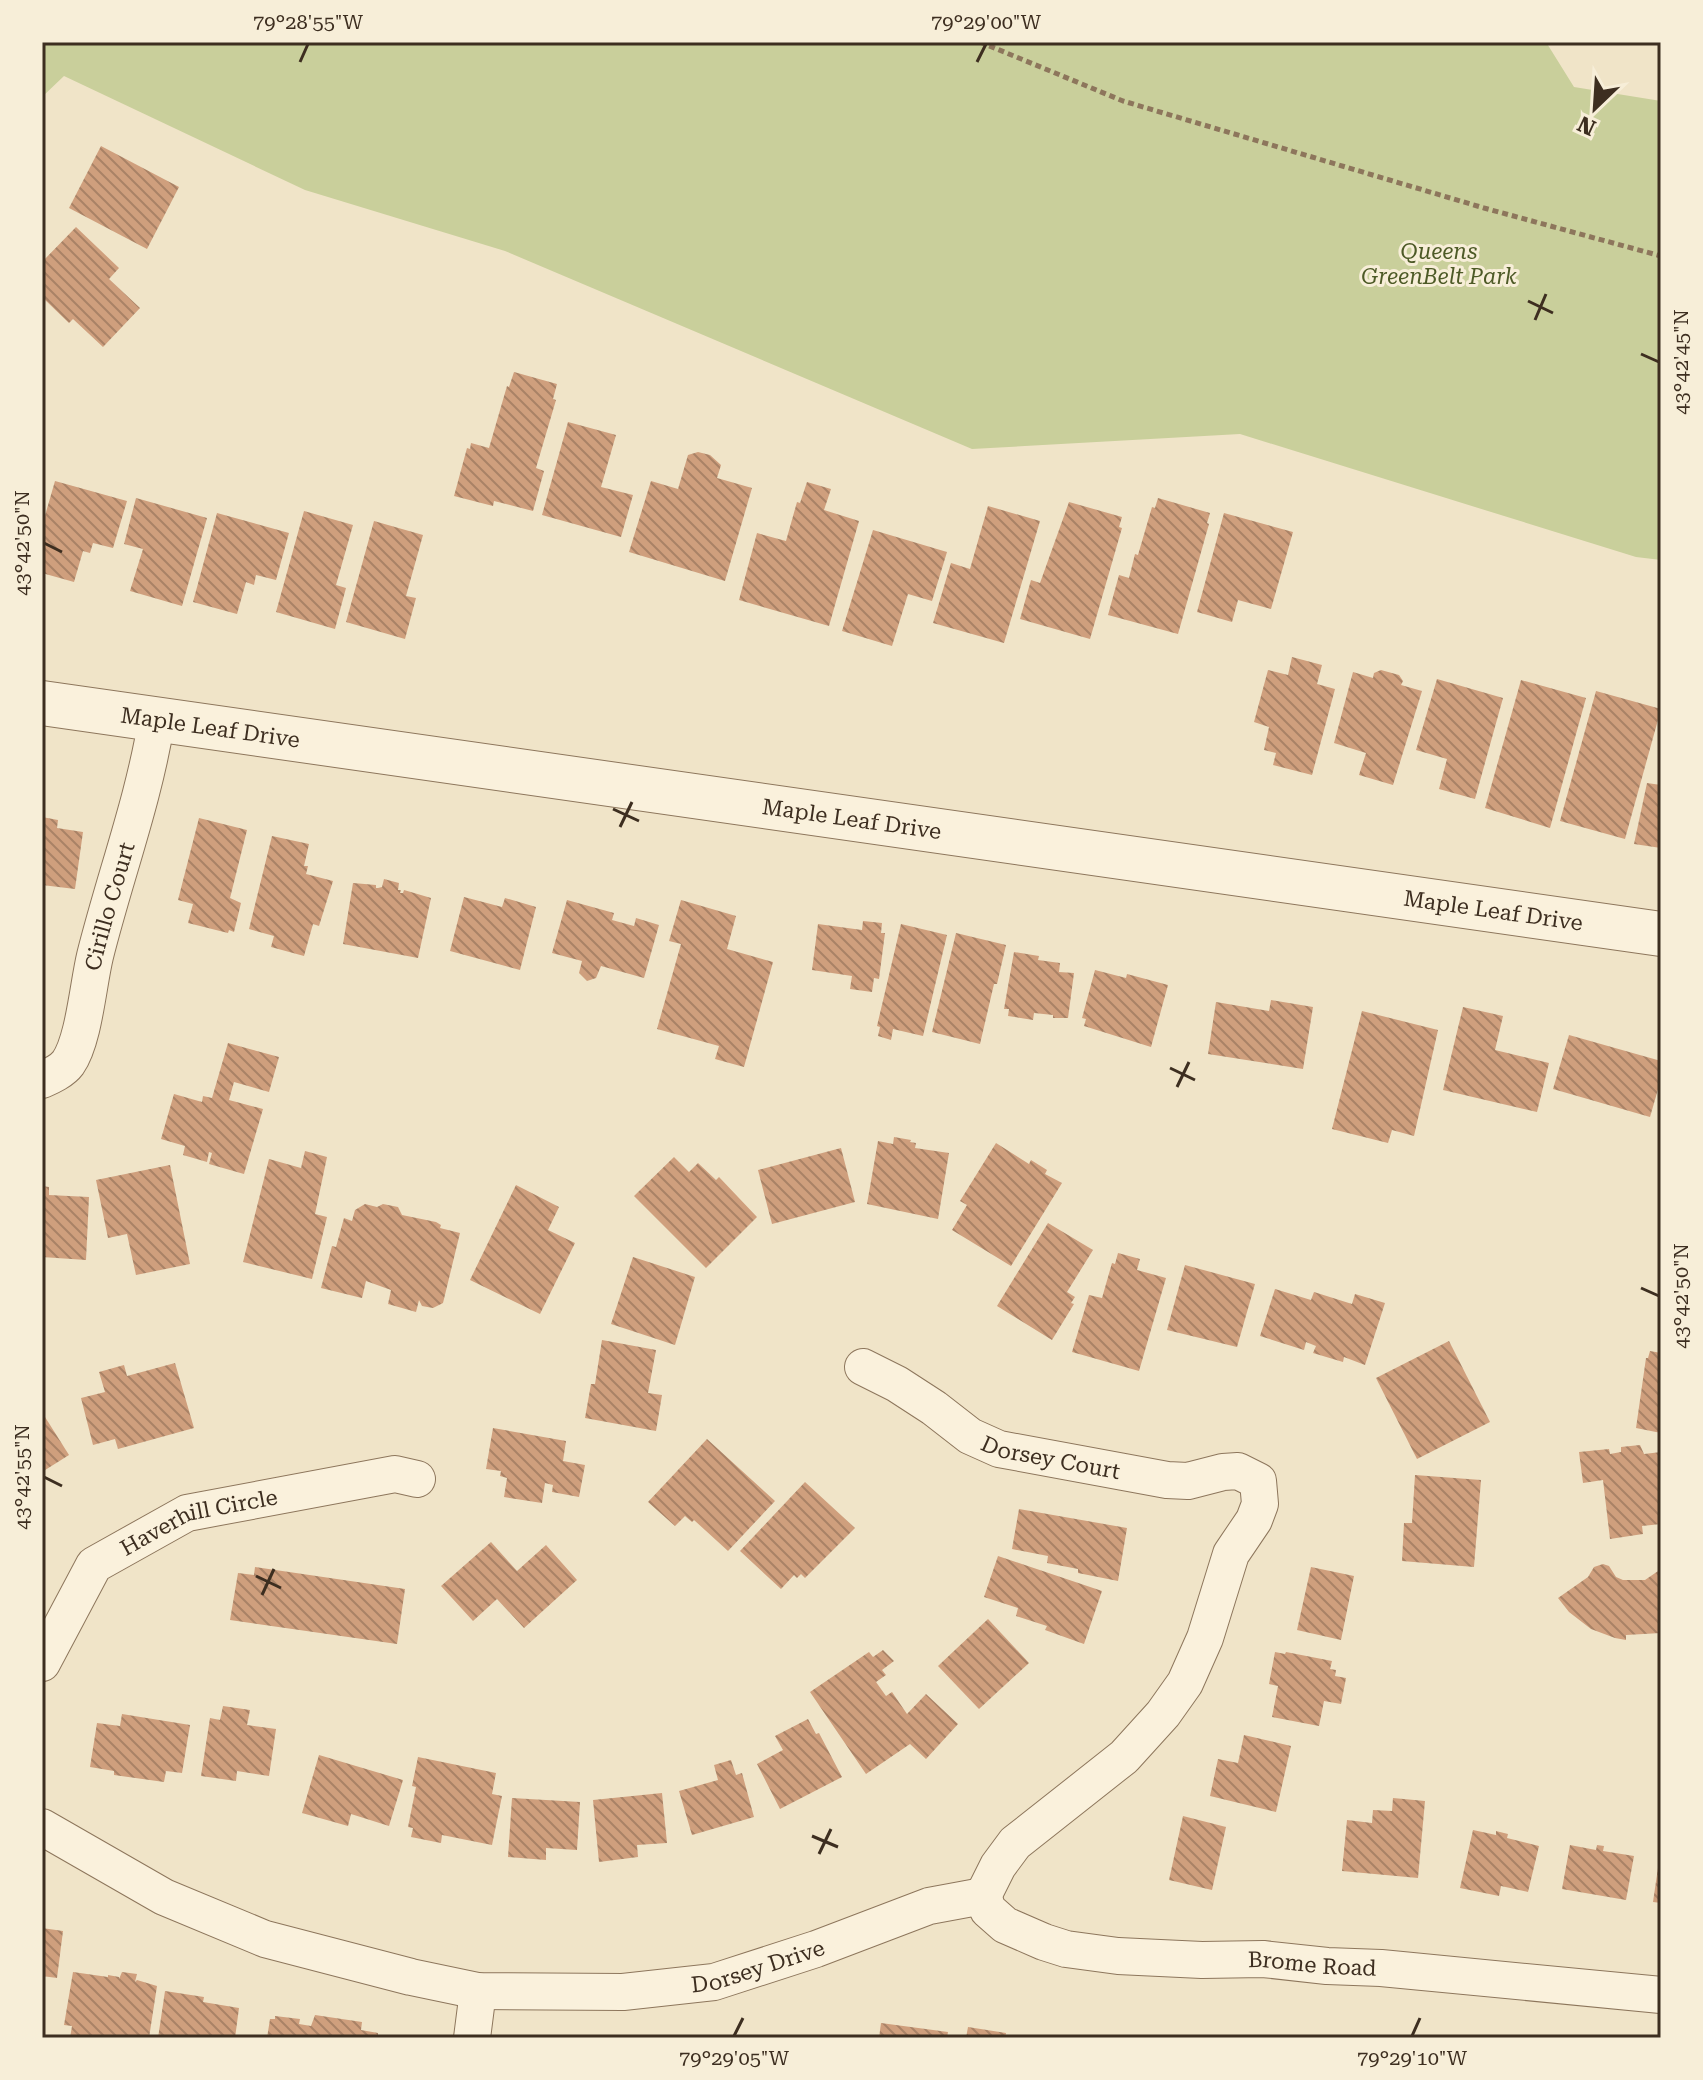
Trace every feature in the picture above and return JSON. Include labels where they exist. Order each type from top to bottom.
[{"type":"street","name":"Maple Leaf Drive","points":[[42,703],[1661,934]]},
{"type":"street","name":"Cirillo Court","points":[[42,1080],[68,1063],[79,1034],[95,957],[148,775],[157,718]]},
{"type":"street","name":"Dorsey Court","points":[[863,1367],[909,1392],[970,1436],[999,1449],[1167,1480],[1188,1481],[1238,1471],[1258,1481],[1260,1504],[1254,1520],[1231,1554],[1205,1638],[1185,1683],[1163,1714],[1124,1757],[1015,1843],[998,1866],[983,1896]]},
{"type":"street","name":"Haverhill Circle","points":[[42,1663],[94,1565],[187,1513],[395,1474],[417,1479]]},
{"type":"street","name":"Dorsey Drive","points":[[42,1827],[164,1897],[265,1939],[478,1991],[623,1992],[714,1982],[816,1949],[929,1906],[983,1896]]},
{"type":"street","name":"Brome Road","points":[[983,1896],[988,1910],[1005,1925],[1066,1949],[1118,1956],[1263,1959],[1381,1968],[1661,1995]]},
{"type":"street","points":[[472,2038],[478,1991]]},
{"type":"path","points":[[980,42],[1123,101],[1484,208],[1661,256]]},
{"type":"green space","name":"Queens GreenBelt Park","points":[[42,42],[1546,42],[1574,87],[1661,101],[1661,560],[1636,557],[1240,434],[972,449],[505,251],[305,190],[64,76],[42,97]]},
{"type":"building","points":[[101,146],[179,187],[147,249],[69,208]]},
{"type":"building","points":[[76,227],[119,268],[109,279],[140,308],[103,347],[73,319],[69,323],[42,297],[42,262]]},
{"type":"building","points":[[514,372],[557,384],[553,399],[556,400],[536,468],[544,471],[533,511],[494,501],[493,506],[454,496],[467,448],[470,449],[471,443],[489,448]]},
{"type":"building","points":[[568,422],[616,435],[601,487],[633,495],[621,537],[542,515]]},
{"type":"building","points":[[698,452],[710,455],[721,465],[717,478],[752,488],[725,581],[629,552],[651,481],[678,489],[688,455]]},
{"type":"building","points":[[55,481],[127,501],[113,548],[93,543],[90,553],[83,551],[74,582],[42,573],[42,526]]},
{"type":"building","points":[[807,482],[831,489],[824,510],[859,521],[829,626],[739,600],[757,533],[786,541],[797,502],[800,503]]},
{"type":"building","points":[[136,498],[207,518],[182,606],[130,591],[143,549],[124,544]]},
{"type":"building","points":[[1158,498],[1210,513],[1178,634],[1108,615],[1119,575],[1129,578],[1152,507],[1155,508]]},
{"type":"building","points":[[1069,502],[1122,517],[1119,527],[1122,528],[1090,639],[1020,619],[1031,580],[1040,583]]},
{"type":"building","points":[[988,506],[1040,521],[1004,643],[933,623],[951,563],[970,569]]},
{"type":"building","points":[[304,511],[353,525],[336,585],[346,588],[335,629],[276,612]]},
{"type":"building","points":[[217,513],[289,533],[276,580],[256,575],[254,585],[246,582],[237,614],[193,602]]},
{"type":"building","points":[[1224,513],[1293,532],[1271,609],[1238,600],[1232,622],[1197,612]]},
{"type":"building","points":[[374,521],[423,535],[406,596],[416,598],[405,639],[346,622]]},
{"type":"building","points":[[873,530],[947,552],[932,601],[908,594],[892,646],[842,631]]},
{"type":"building","points":[[1292,657],[1322,665],[1317,684],[1335,689],[1312,775],[1273,765],[1276,753],[1264,750],[1269,727],[1254,722],[1268,670],[1288,675]]},
{"type":"building","points":[[1381,670],[1399,675],[1403,681],[1401,685],[1422,691],[1393,785],[1359,775],[1366,753],[1334,743],[1353,672],[1373,678],[1374,673]]},
{"type":"building","points":[[1437,679],[1503,698],[1475,799],[1439,789],[1447,759],[1416,750]]},
{"type":"building","points":[[1521,680],[1586,698],[1550,828],[1485,808]]},
{"type":"building","points":[[1596,691],[1661,709],[1625,839],[1560,821]]},
{"type":"building","points":[[1647,783],[1661,785],[1661,848],[1634,844]]},
{"type":"building","points":[[42,817],[58,820],[57,828],[83,832],[75,889],[42,885]]},
{"type":"building","points":[[199,818],[247,830],[230,898],[241,903],[234,932],[188,923],[193,904],[178,900]]},
{"type":"building","points":[[272,836],[309,844],[304,866],[308,866],[306,874],[333,881],[319,926],[313,924],[304,956],[271,947],[274,936],[249,929]]},
{"type":"building","points":[[384,879],[399,883],[400,893],[404,890],[431,898],[418,958],[343,944],[353,883],[376,885],[378,888],[382,887]]},
{"type":"building","points":[[464,897],[502,907],[505,898],[536,907],[520,970],[450,951]]},
{"type":"building","points":[[567,900],[614,913],[612,920],[634,926],[636,918],[659,925],[644,978],[601,966],[596,978],[587,981],[579,973],[582,961],[552,953]]},
{"type":"building","points":[[681,900],[736,916],[727,949],[773,962],[744,1067],[715,1059],[719,1046],[657,1029],[681,944],[669,941]]},
{"type":"building","points":[[863,921],[882,923],[881,933],[885,933],[879,979],[874,978],[872,992],[850,989],[852,976],[812,970],[818,924],[862,930]]},
{"type":"building","points":[[901,924],[947,935],[923,1036],[893,1029],[891,1040],[878,1036],[880,1027],[877,1026]]},
{"type":"building","points":[[956,933],[1006,945],[980,1044],[932,1032]]},
{"type":"building","points":[[1014,952],[1060,963],[1059,972],[1074,973],[1068,1018],[1034,1013],[1033,1020],[1008,1016],[1009,1009],[1004,1009]]},
{"type":"building","points":[[1095,970],[1126,978],[1127,974],[1168,985],[1151,1047],[1084,1026],[1086,1019],[1082,1018]]},
{"type":"building","points":[[1271,1000],[1313,1007],[1303,1069],[1208,1054],[1216,1002],[1269,1011]]},
{"type":"building","points":[[1463,1007],[1503,1016],[1495,1050],[1549,1063],[1537,1112],[1443,1090]]},
{"type":"building","points":[[1362,1011],[1438,1030],[1414,1136],[1392,1130],[1388,1143],[1332,1129]]},
{"type":"building","points":[[1569,1035],[1661,1061],[1661,1079],[1650,1117],[1553,1089]]},
{"type":"building","points":[[228,1043],[279,1057],[269,1092],[234,1082],[229,1100],[263,1109],[244,1174],[209,1164],[212,1153],[209,1152],[207,1162],[183,1155],[185,1146],[161,1139],[174,1094],[202,1102],[203,1096],[212,1098]]},
{"type":"building","points":[[894,1137],[911,1140],[916,1143],[915,1148],[949,1153],[938,1219],[867,1204],[878,1141],[893,1144]]},
{"type":"building","points":[[996,1143],[1029,1164],[1031,1160],[1047,1170],[1045,1174],[1062,1183],[1011,1266],[952,1230],[967,1205],[960,1201]]},
{"type":"building","points":[[841,1148],[855,1202],[772,1224],[758,1170]]},
{"type":"building","points":[[305,1151],[327,1157],[315,1214],[327,1217],[312,1279],[243,1262],[269,1159],[301,1168]]},
{"type":"building","points":[[674,1157],[689,1172],[698,1163],[716,1180],[719,1177],[757,1217],[706,1268],[634,1196]]},
{"type":"building","points":[[170,1165],[190,1264],[136,1275],[127,1234],[108,1238],[96,1180]]},
{"type":"building","points":[[516,1185],[559,1207],[548,1230],[575,1243],[540,1314],[470,1280]]},
{"type":"building","points":[[42,1186],[49,1187],[49,1195],[89,1197],[86,1260],[42,1257]]},
{"type":"building","points":[[365,1204],[398,1207],[402,1215],[436,1222],[441,1225],[440,1228],[460,1233],[443,1303],[433,1308],[422,1306],[419,1300],[416,1312],[388,1304],[391,1290],[366,1281],[362,1298],[321,1288],[332,1246],[336,1247],[344,1218],[352,1221],[355,1210]]},
{"type":"building","points":[[1048,1223],[1093,1250],[1067,1292],[1075,1297],[1071,1303],[1074,1304],[1052,1340],[997,1306]]},
{"type":"building","points":[[1118,1253],[1140,1259],[1137,1270],[1166,1278],[1139,1371],[1072,1352],[1089,1295],[1102,1298]]},
{"type":"building","points":[[633,1257],[695,1277],[675,1345],[611,1324]]},
{"type":"building","points":[[1185,1265],[1255,1284],[1237,1347],[1167,1330]]},
{"type":"building","points":[[1275,1289],[1311,1300],[1314,1292],[1352,1304],[1355,1294],[1385,1303],[1365,1365],[1344,1357],[1343,1362],[1313,1353],[1316,1346],[1306,1342],[1304,1350],[1260,1336]]},
{"type":"building","points":[[602,1340],[656,1350],[648,1393],[662,1395],[656,1431],[585,1418],[591,1384],[595,1384]]},
{"type":"building","points":[[1449,1341],[1490,1422],[1417,1459],[1376,1378]]},
{"type":"building","points":[[1650,1351],[1661,1353],[1661,1433],[1636,1428],[1646,1358]]},
{"type":"building","points":[[175,1363],[194,1428],[118,1449],[115,1439],[93,1445],[81,1398],[105,1392],[99,1372],[124,1365],[127,1376]]},
{"type":"building","points":[[45,1417],[69,1455],[42,1472],[42,1419]]},
{"type":"building","points":[[493,1428],[566,1441],[563,1461],[585,1465],[579,1497],[552,1492],[553,1485],[545,1483],[542,1503],[504,1497],[507,1478],[500,1476],[501,1471],[486,1469]]},
{"type":"building","points":[[707,1439],[775,1501],[728,1551],[694,1520],[692,1522],[685,1516],[675,1526],[648,1502]]},
{"type":"building","points":[[1640,1445],[1644,1454],[1661,1452],[1661,1524],[1642,1526],[1643,1534],[1610,1539],[1603,1480],[1583,1483],[1579,1452],[1609,1449],[1610,1454],[1621,1452],[1621,1447]]},
{"type":"building","points":[[1415,1475],[1481,1480],[1474,1567],[1402,1561],[1404,1523],[1412,1523]]},
{"type":"building","points":[[805,1482],[855,1528],[805,1578],[801,1574],[797,1578],[794,1575],[781,1589],[740,1551]]},
{"type":"building","points":[[1019,1509],[1127,1528],[1118,1581],[1078,1573],[1078,1569],[1047,1563],[1048,1556],[1012,1549]]},
{"type":"building","points":[[491,1542],[517,1571],[546,1545],[577,1580],[524,1628],[497,1599],[473,1621],[441,1586]]},
{"type":"building","points":[[998,1556],[1102,1591],[1084,1644],[1045,1630],[1047,1626],[1016,1616],[1018,1608],[984,1597]]},
{"type":"building","points":[[1603,1564],[1623,1580],[1645,1580],[1661,1569],[1661,1633],[1626,1635],[1626,1640],[1615,1638],[1591,1629],[1569,1612],[1558,1598],[1588,1577],[1594,1567]]},
{"type":"building","points":[[255,1567],[405,1589],[397,1644],[230,1620],[238,1573],[254,1575]]},
{"type":"building","points":[[1311,1567],[1354,1576],[1341,1640],[1297,1630]]},
{"type":"building","points":[[988,1619],[1029,1663],[979,1709],[938,1666]]},
{"type":"building","points":[[883,1650],[894,1661],[882,1670],[886,1675],[876,1682],[886,1696],[892,1692],[907,1714],[926,1694],[958,1724],[926,1759],[910,1744],[866,1774],[810,1692],[869,1652],[873,1657]]},
{"type":"building","points":[[1275,1652],[1332,1661],[1330,1669],[1336,1670],[1335,1676],[1346,1678],[1341,1704],[1324,1701],[1319,1726],[1272,1717],[1278,1686],[1269,1684]]},
{"type":"building","points":[[223,1706],[250,1710],[247,1725],[276,1729],[269,1776],[237,1771],[236,1781],[201,1776],[210,1718],[220,1720]]},
{"type":"building","points":[[122,1714],[190,1725],[182,1773],[166,1771],[164,1782],[114,1775],[114,1771],[90,1767],[97,1723],[120,1726]]},
{"type":"building","points":[[808,1719],[816,1734],[819,1733],[842,1777],[780,1809],[757,1764],[783,1750],[775,1736]]},
{"type":"building","points":[[1244,1735],[1291,1746],[1276,1812],[1210,1796],[1218,1759],[1238,1763]]},
{"type":"building","points":[[319,1755],[403,1780],[389,1826],[351,1814],[348,1826],[302,1813]]},
{"type":"building","points":[[418,1757],[496,1773],[492,1794],[502,1796],[492,1845],[442,1835],[441,1843],[411,1837],[413,1828],[408,1827]]},
{"type":"building","points":[[731,1760],[736,1775],[742,1773],[754,1817],[692,1835],[679,1791],[718,1780],[714,1765]]},
{"type":"building","points":[[662,1793],[667,1843],[637,1845],[638,1857],[599,1862],[593,1800]]},
{"type":"building","points":[[512,1798],[580,1802],[577,1850],[546,1848],[546,1860],[508,1857]]},
{"type":"building","points":[[1393,1798],[1425,1801],[1418,1878],[1342,1871],[1347,1820],[1372,1823],[1373,1810],[1392,1811]]},
{"type":"building","points":[[1183,1816],[1226,1827],[1212,1890],[1169,1880]]},
{"type":"building","points":[[1473,1830],[1496,1835],[1496,1831],[1508,1834],[1507,1838],[1539,1846],[1528,1892],[1501,1886],[1499,1896],[1460,1888]]},
{"type":"building","points":[[1570,1845],[1596,1850],[1597,1845],[1604,1846],[1603,1851],[1634,1856],[1626,1900],[1562,1889]]},
{"type":"building","points":[[1661,1861],[1661,1903],[1653,1902]]},
{"type":"building","points":[[42,1928],[63,1931],[57,1978],[42,1976]]},
{"type":"building","points":[[73,1972],[119,1979],[122,1972],[137,1974],[135,1982],[157,1986],[149,2038],[70,2038],[72,2026],[64,2025]]},
{"type":"building","points":[[165,1991],[204,1997],[203,2002],[239,2008],[235,2038],[158,2038]]},
{"type":"building","points":[[315,2015],[362,2022],[361,2030],[378,2033],[378,2038],[267,2038],[270,2019],[275,2019],[275,2016],[300,2019],[299,2024],[311,2026]]},
{"type":"building","points":[[881,2023],[948,2032],[947,2038],[879,2038]]},
{"type":"building","points":[[968,2027],[1006,2033],[1005,2038],[966,2038]]}]
